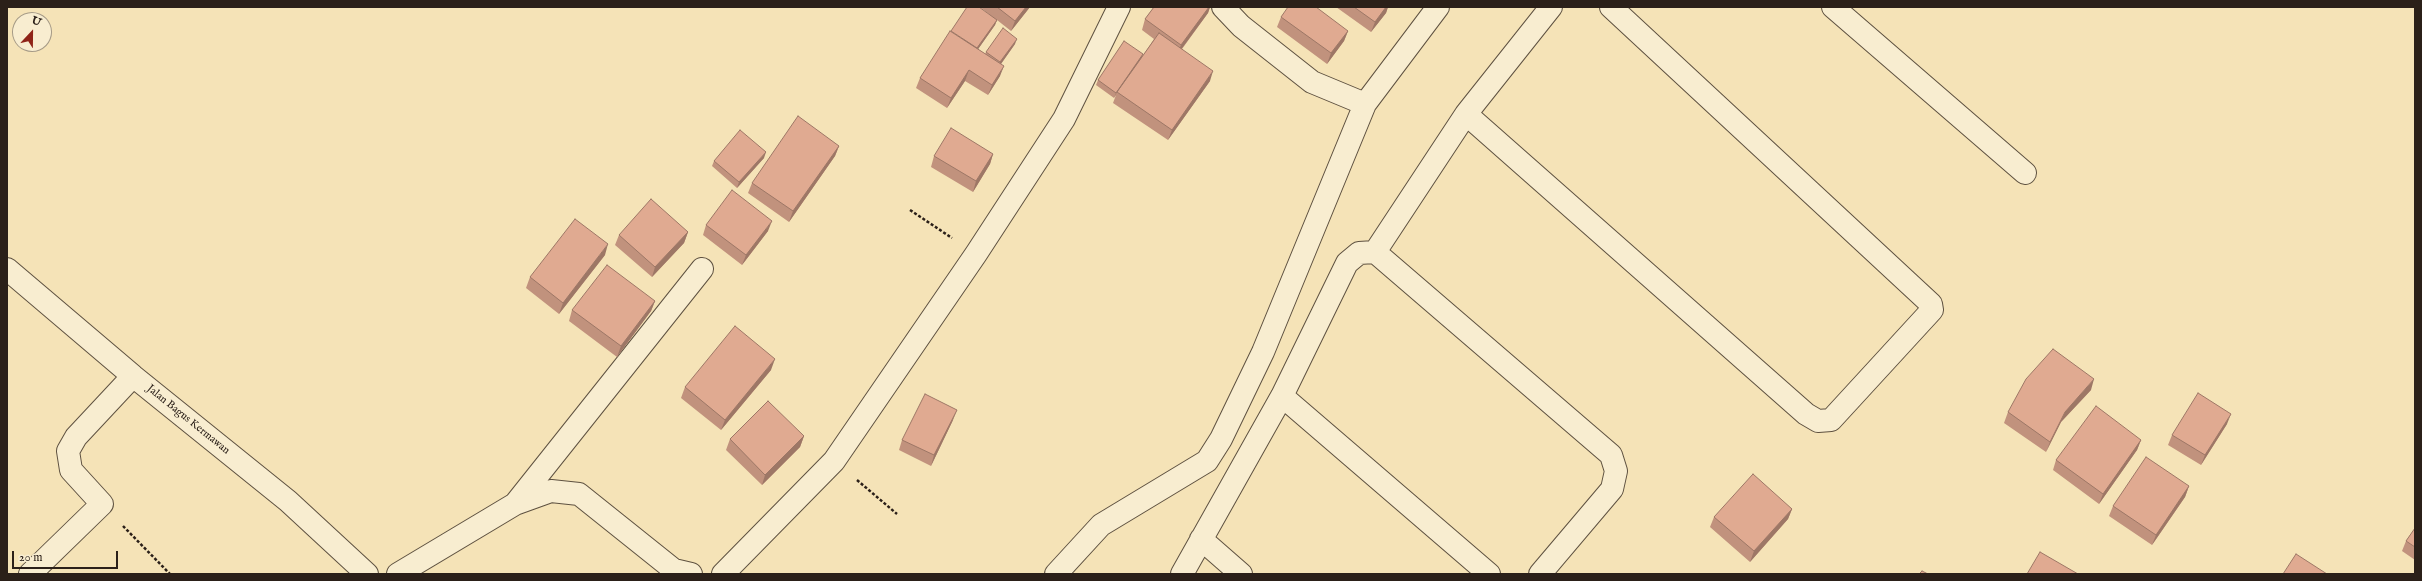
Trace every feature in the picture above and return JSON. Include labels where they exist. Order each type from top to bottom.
[{"type":"street","points":[[723,574],[834,461],[976,254],[1064,119],[1119,7]]},
{"type":"street","points":[[1224,7],[1241,26],[1312,82],[1365,104]]},
{"type":"street","points":[[1056,574],[1101,524],[1207,461],[1221,439],[1263,352],[1365,104],[1438,7]]},
{"type":"street","points":[[1375,252],[1466,114],[1551,7]]},
{"type":"street","points":[[1466,114],[1806,414],[1818,420],[1831,420],[1932,310],[1931,304],[1611,7]]},
{"type":"street","points":[[1833,7],[2025,172]]},
{"type":"street","points":[[1182,574],[1282,396],[1347,263],[1359,253],[1375,252],[1611,455],[1616,471],[1612,488],[1540,574]]},
{"type":"street","name":"Jalan Bagus Kermawan","points":[[7,269],[132,376],[288,501],[367,574]]},
{"type":"street","points":[[515,504],[702,269]]},
{"type":"street","points":[[30,574],[102,504],[71,470],[68,451],[76,437],[132,376]]},
{"type":"street","points":[[1282,396],[1489,574]]},
{"type":"street","points":[[398,574],[515,504],[551,491],[579,494],[674,570],[691,574]]},
{"type":"street","points":[[1201,539],[1241,574]]},
{"type":"path","points":[[910,210],[976,254]]},
{"type":"path","points":[[834,461],[897,514]]},
{"type":"path","points":[[102,504],[170,574]]},
{"type":"building","points":[[967,7],[979,7],[997,20],[977,48],[951,31]]},
{"type":"building","points":[[997,7],[1026,7],[1015,21]]},
{"type":"building","points":[[1154,7],[1209,7],[1181,45],[1145,19]]},
{"type":"building","points":[[1288,7],[1316,7],[1348,31],[1331,53],[1281,17]]},
{"type":"building","points":[[1354,7],[1386,7],[1375,22]]},
{"type":"building","points":[[1003,28],[1017,39],[1000,62],[986,52]]},
{"type":"building","points":[[950,31],[1004,66],[992,85],[969,70],[951,98],[920,78]]},
{"type":"building","points":[[1159,33],[1213,71],[1172,130],[1117,92]]},
{"type":"building","points":[[1124,41],[1143,54],[1116,93],[1098,80]]},
{"type":"building","points":[[798,116],[839,146],[793,211],[752,183]]},
{"type":"building","points":[[951,128],[993,154],[976,181],[934,156]]},
{"type":"building","points":[[740,130],[766,152],[739,182],[714,161]]},
{"type":"building","points":[[732,190],[772,221],[746,255],[706,225]]},
{"type":"building","points":[[651,199],[688,232],[655,267],[619,235]]},
{"type":"building","points":[[575,219],[608,244],[563,303],[530,277]]},
{"type":"building","points":[[607,265],[655,301],[621,346],[572,310]]},
{"type":"building","points":[[735,326],[775,359],[725,420],[685,387]]},
{"type":"building","points":[[2053,349],[2094,379],[2065,412],[2050,442],[2008,412],[2026,379]]},
{"type":"building","points":[[2198,393],[2231,414],[2205,455],[2172,435]]},
{"type":"building","points":[[925,394],[957,410],[934,455],[902,440]]},
{"type":"building","points":[[768,401],[804,436],[765,475],[730,439]]},
{"type":"building","points":[[2096,406],[2141,440],[2103,494],[2056,460]]},
{"type":"building","points":[[2146,457],[2189,486],[2156,535],[2113,506]]},
{"type":"building","points":[[1753,474],[1792,509],[1754,551],[1714,517]]},
{"type":"building","points":[[2415,528],[2415,547],[2406,541]]},
{"type":"building","points":[[2040,552],[2078,574],[2027,574]]},
{"type":"building","points":[[2296,554],[2327,574],[2283,574]]},
{"type":"building","points":[[1922,571],[1928,574],[1919,574]]}]
